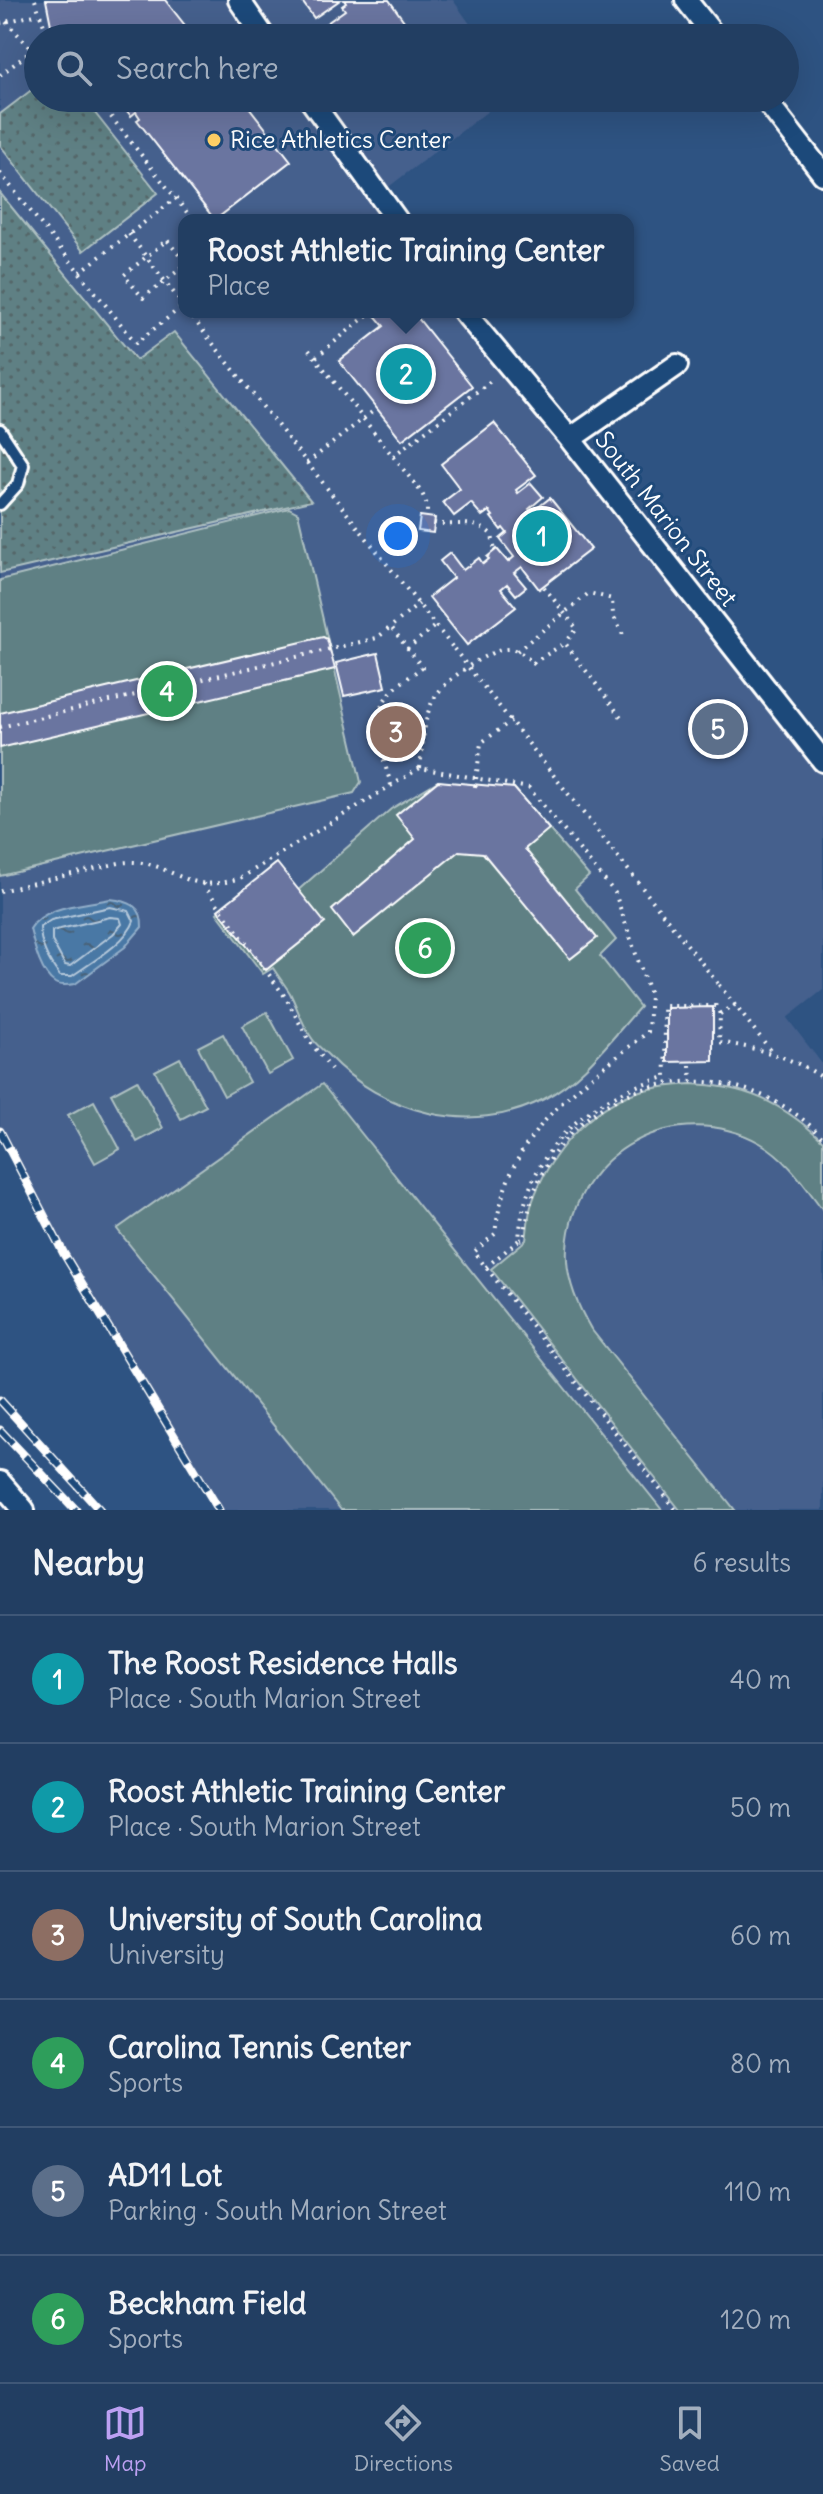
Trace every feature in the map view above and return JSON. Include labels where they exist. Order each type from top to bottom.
[{"type":"street","points":[[239,0],[255,24]]},
{"type":"street","points":[[686,0],[705,24]]},
{"type":"street","points":[[319,112],[393,214]]},
{"type":"street","points":[[775,112],[823,174]]},
{"type":"street","name":"South Marion Street","points":[[469,318],[570,439],[823,761]]},
{"type":"street","points":[[570,439],[677,365]]},
{"type":"street","points":[[0,1482],[24,1510]]},
{"type":"lane","points":[[0,430],[23,465],[18,484],[0,504]]},
{"type":"path","points":[[35,0],[43,24]]},
{"type":"path","points":[[3,22],[39,14]]},
{"type":"path","points":[[3,22],[24,39]]},
{"type":"path","points":[[0,74],[24,57]]},
{"type":"path","points":[[107,112],[188,214]]},
{"type":"path","points":[[0,173],[136,343],[178,311]]},
{"type":"path","points":[[80,272],[176,198]]},
{"type":"path","points":[[129,234],[178,298]]},
{"type":"path","points":[[178,255],[167,240],[124,275],[143,298],[178,268]]},
{"type":"path","points":[[193,318],[773,1053]]},
{"type":"path","points":[[315,357],[364,318]]},
{"type":"path","points":[[309,350],[422,493],[427,505],[427,517]]},
{"type":"path","points":[[393,456],[509,367]]},
{"type":"path","points":[[307,463],[377,408]]},
{"type":"path","points":[[434,523],[482,526],[492,535],[495,551]]},
{"type":"path","points":[[420,768],[429,710],[440,690],[489,654],[507,649],[517,651],[534,664],[565,643],[577,629],[544,587]]},
{"type":"path","points":[[517,651],[589,593],[612,599],[613,615],[623,635]]},
{"type":"path","points":[[0,727],[377,638],[419,604]]},
{"type":"path","points":[[407,649],[436,625]]},
{"type":"path","points":[[391,627],[422,667],[390,694],[381,707],[379,736],[391,785]]},
{"type":"path","points":[[565,643],[621,717]]},
{"type":"path","points":[[475,787],[481,743],[511,721]]},
{"type":"path","points":[[0,891],[119,863],[156,865],[176,876],[203,884],[217,884],[242,877],[420,768],[529,788],[615,893],[650,995],[648,1032],[560,1103],[525,1145],[501,1199],[495,1234],[474,1252],[676,1510]]},
{"type":"path","points":[[203,884],[286,998],[308,1039],[331,1069]]},
{"type":"path","points":[[720,1014],[735,1005]]},
{"type":"path","points":[[519,1240],[531,1183],[562,1136],[579,1119],[610,1098],[634,1086],[666,1077],[664,1006],[716,1006],[720,1014],[719,1042],[773,1053],[823,1078]]},
{"type":"path","points":[[690,1065],[691,1081]]},
{"type":"path","points":[[486,1267],[524,1239],[527,1214],[538,1180],[558,1148],[577,1128],[625,1095],[653,1086],[691,1081],[713,1082],[757,1092],[790,1109],[823,1138]]},
{"type":"shaded area","points":[[0,0],[453,0],[470,24],[24,24],[24,112],[487,112],[378,195],[392,214],[178,214],[178,318],[473,318],[823,772],[823,990],[787,1018],[823,1065],[823,1510],[221,1510],[58,1240],[0,1130]]},
{"type":"green space","points":[[24,96],[24,112],[94,112],[158,193],[83,251],[0,145],[0,114]]},
{"type":"green space","points":[[0,193],[136,360],[174,332],[311,501],[0,573]]},
{"type":"green space","points":[[289,508],[298,513],[361,782],[354,793],[0,876],[0,580]]},
{"type":"green space","points":[[438,781],[475,787],[514,788],[589,876],[575,889],[616,940],[600,956],[640,1007],[596,1058],[558,1090],[516,1110],[487,1116],[458,1117],[429,1113],[374,1092],[350,1075],[313,1040],[290,993],[273,968],[263,974],[217,913],[275,866],[296,892],[391,809]]},
{"type":"green space","points":[[267,1012],[293,1060],[268,1074],[242,1026]]},
{"type":"green space","points":[[223,1034],[249,1082],[224,1096],[198,1047]]},
{"type":"green space","points":[[180,1058],[206,1106],[181,1119],[155,1071]]},
{"type":"green space","points":[[137,1080],[163,1128],[137,1142],[111,1094]]},
{"type":"green space","points":[[322,1084],[662,1510],[341,1510],[117,1229]]},
{"type":"green space","points":[[689,1084],[746,1092],[793,1116],[823,1141],[823,1210],[787,1164],[760,1143],[728,1130],[696,1126],[664,1130],[635,1142],[609,1160],[588,1184],[574,1214],[567,1248],[568,1269],[577,1300],[591,1329],[735,1510],[680,1510],[491,1269],[526,1240],[531,1207],[539,1185],[560,1150],[588,1120],[604,1108],[640,1091]]},
{"type":"green space","points":[[94,1101],[120,1149],[95,1163],[68,1115]]},
{"type":"water","points":[[110,899],[123,901],[137,909],[142,927],[125,947],[75,984],[55,983],[42,966],[30,929],[36,921],[55,911]]},
{"type":"building","points":[[46,0],[165,0],[184,24],[51,24]]},
{"type":"building","points":[[301,0],[340,0],[314,18]]},
{"type":"building","points":[[344,0],[389,0],[406,24],[325,24],[345,10],[342,6],[346,3]]},
{"type":"building","name":"Rice Athletics Center","points":[[136,112],[253,112],[291,161],[223,214],[210,214],[137,120],[140,118]]},
{"type":"building","points":[[377,318],[418,318],[472,386],[402,440],[339,361],[384,326]]},
{"type":"building","points":[[494,423],[536,475],[516,490],[518,493],[531,483],[543,497],[529,509],[532,512],[550,498],[591,549],[539,589],[522,567],[514,573],[526,587],[516,595],[507,584],[501,589],[516,607],[467,645],[429,597],[453,578],[440,561],[450,553],[463,570],[479,558],[483,564],[497,549],[508,562],[514,557],[500,539],[507,533],[503,528],[501,530],[489,511],[482,516],[471,503],[454,516],[443,502],[460,489],[441,464]]},
{"type":"building","points":[[420,516],[435,518],[433,533],[418,531]]},
{"type":"building","points":[[323,637],[327,639],[335,669],[0,748],[0,713]]},
{"type":"building","points":[[378,653],[386,687],[344,696],[336,663]]},
{"type":"building","points":[[438,781],[514,788],[549,829],[525,849],[597,938],[570,959],[483,853],[459,851],[353,937],[332,910],[415,839],[396,815]]},
{"type":"building","points":[[277,863],[325,923],[266,970],[218,910]]},
{"type":"building","points":[[713,1007],[713,1061],[667,1062],[667,1008]]},
{"type":"railway","points":[[0,1131],[64,1254],[219,1510]]},
{"type":"railway","points":[[0,1400],[100,1510]]},
{"type":"railway","points":[[0,1430],[76,1510]]},
{"type":"place","name":"Rice Athletics Center","points":[[214,140]]},
{"type":"place","name":"Roost Athletic Training Center","points":[[406,374]]},
{"type":"place","name":"The Roost Residence Halls","points":[[542,536]]},
{"type":"place","name":"Carolina Tennis Center","points":[[167,691]]},
{"type":"place","name":"AD11 Lot","points":[[718,729]]},
{"type":"place","name":"University of South Carolina","points":[[396,732]]},
{"type":"place","name":"Beckham Field","points":[[425,948]]}]
